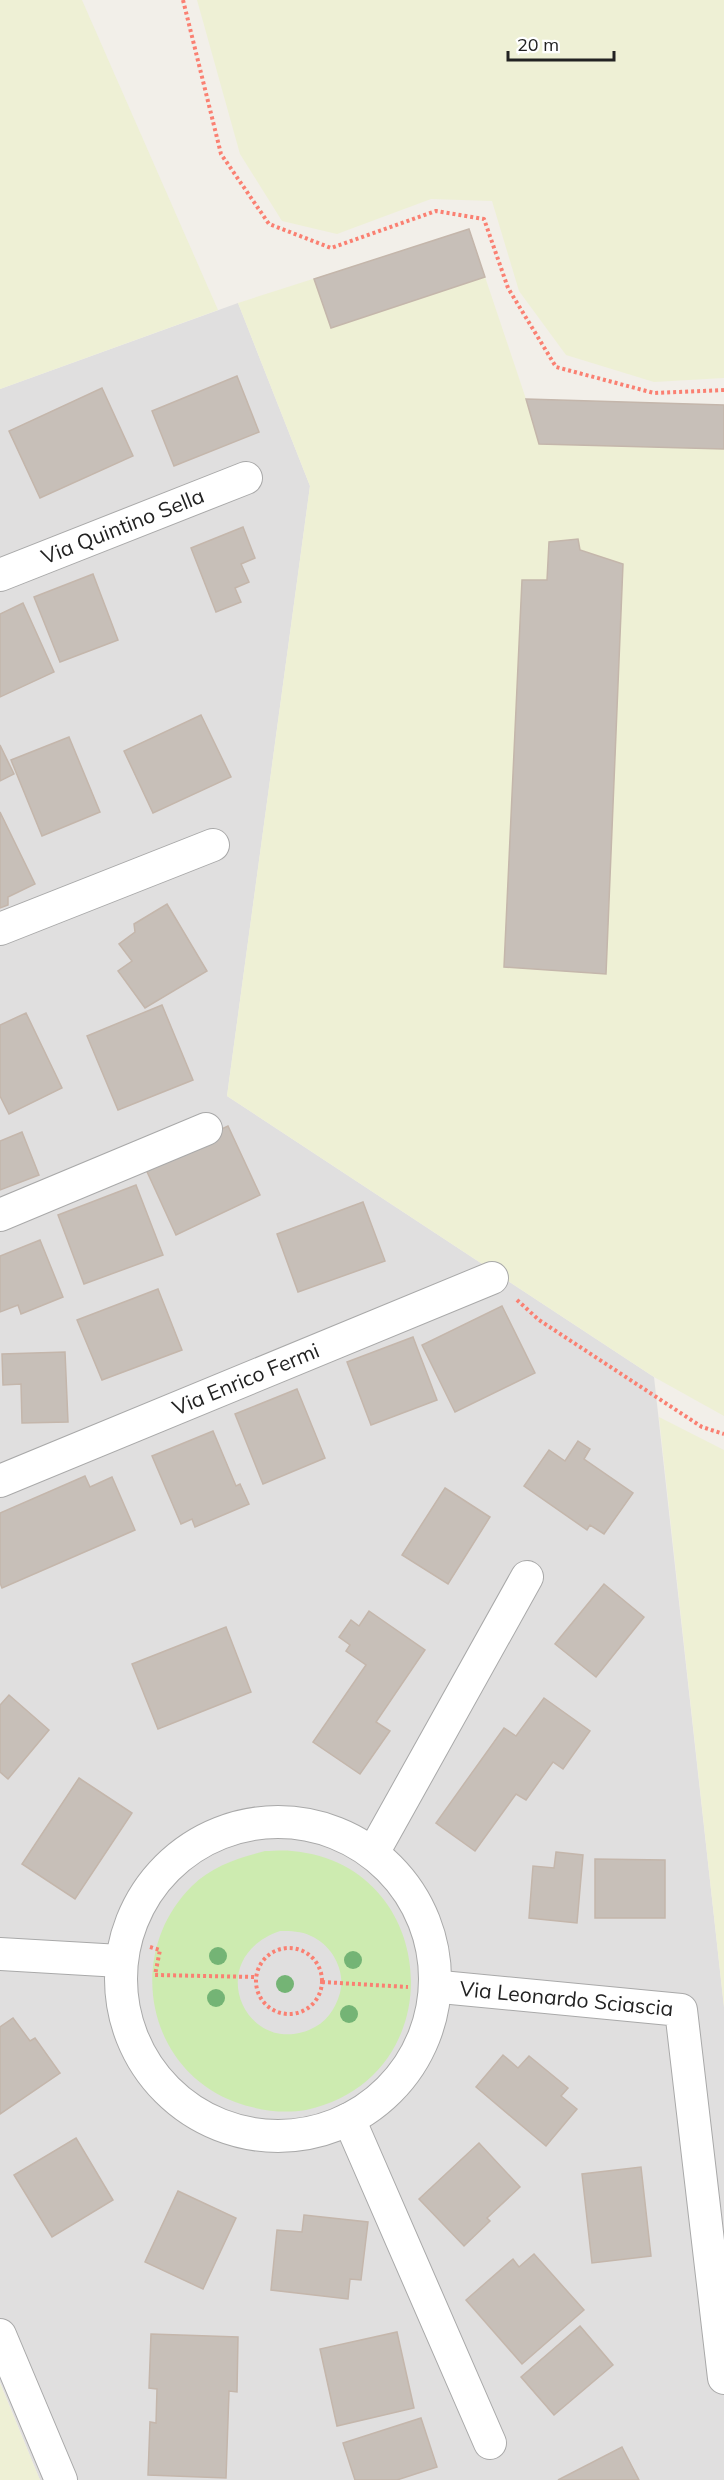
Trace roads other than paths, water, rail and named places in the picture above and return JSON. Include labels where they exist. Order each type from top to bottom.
[{"type":"street","name":"Via Quintino Sella","points":[[0,575],[246,478]]},
{"type":"street","points":[[0,929],[213,844]]},
{"type":"street","points":[[0,1215],[206,1128]]},
{"type":"street","name":"Via Enrico Fermi","points":[[0,1481],[492,1278]]},
{"type":"street","points":[[373,1853],[526,1577]]},
{"type":"street","name":"Via Leonardo Sciascia","points":[[285,1821],[331,1831],[373,1853],[404,1884],[426,1923],[438,1976],[431,2019],[410,2067],[374,2106],[327,2130],[275,2138],[223,2128],[178,2102],[143,2062],[123,2014],[123,1951],[133,1915],[158,1875],[194,1844],[238,1826],[285,1821]]},
{"type":"street","points":[[0,1954],[123,1951]]},
{"type":"street","name":"Via Leonardo Sciascia","points":[[438,1976],[681,2010],[724,2378]]},
{"type":"street","points":[[349,2119],[490,2443]]},
{"type":"street","points":[[0,2335],[61,2480]]}]
